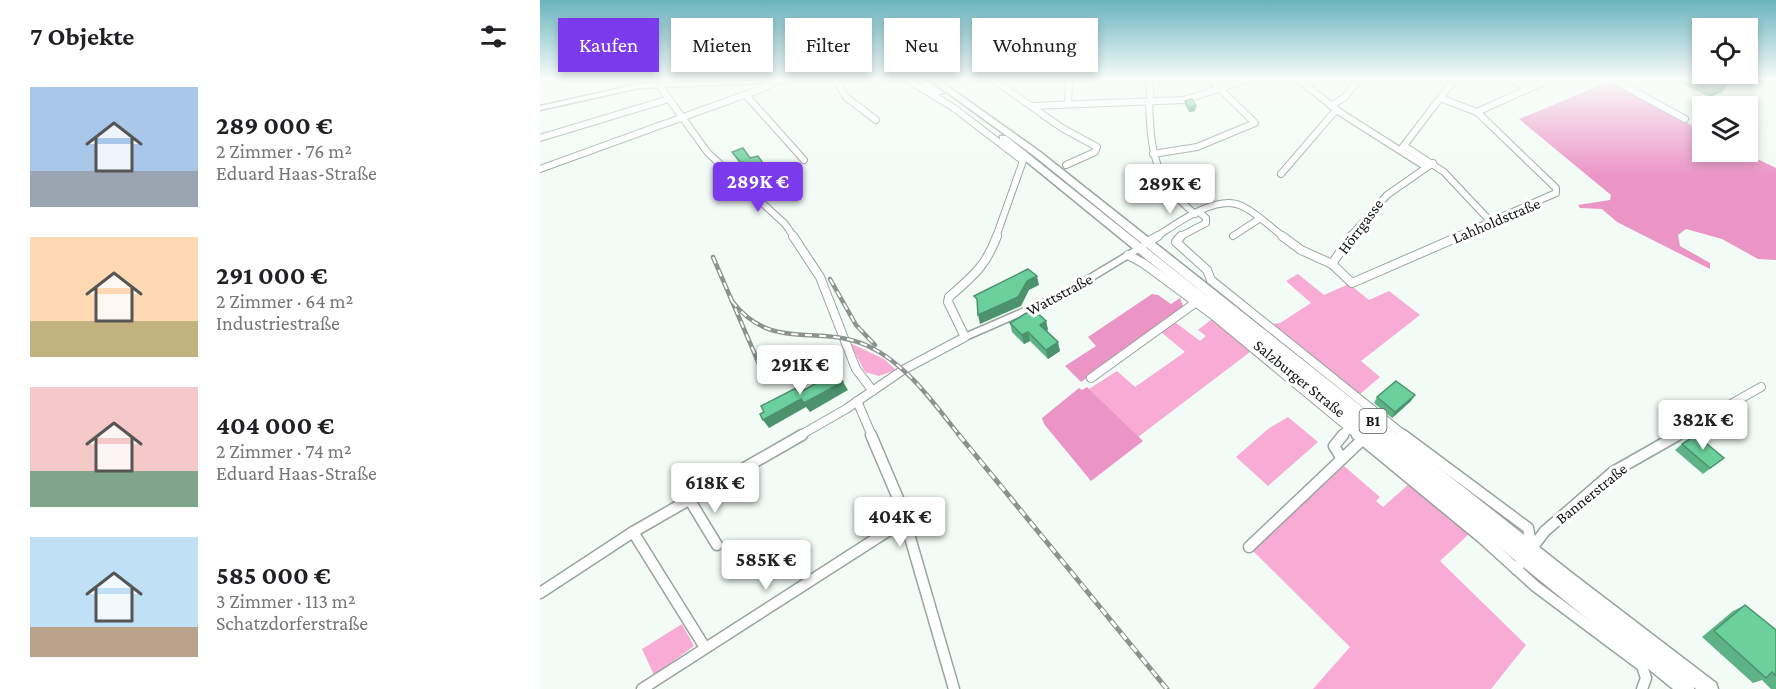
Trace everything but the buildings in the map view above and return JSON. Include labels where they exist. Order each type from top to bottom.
[{"type":"main road","name":"B1","points":[[967,112],[1029,157]]},
{"type":"main road","name":"Salzburger Straße","points":[[1029,157],[1144,245],[1524,559],[1686,689]]},
{"type":"main road","name":"Salzburger Straße","points":[[1524,559],[1710,689]]},
{"type":"street","points":[[540,138],[625,112]]},
{"type":"street","points":[[678,112],[708,153],[785,224],[820,277],[856,369],[873,391]]},
{"type":"street","points":[[540,169],[696,112]]},
{"type":"street","points":[[761,112],[804,160]]},
{"type":"street","points":[[866,112],[876,120]]},
{"type":"street","points":[[1040,112],[1062,128],[1097,147],[1095,152],[1066,165]]},
{"type":"street","points":[[1144,245],[1197,213],[1162,183],[1157,174],[1153,154],[1151,112]]},
{"type":"street","points":[[1153,154],[1197,147],[1255,123],[1243,112]]},
{"type":"street","points":[[1281,174],[1330,112]]},
{"type":"street","points":[[1340,112],[1430,165],[1491,222]]},
{"type":"street","points":[[1404,148],[1428,112]]},
{"type":"street","name":"Lahholdstraße","points":[[1332,264],[1353,283],[1554,195],[1557,191],[1477,112]]},
{"type":"street","points":[[1672,112],[1684,119]]},
{"type":"street","points":[[540,593],[689,498],[857,401],[903,370],[965,337],[948,302],[949,297],[979,271],[989,258],[1029,157]]},
{"type":"street","name":"Hörrgasse","points":[[1197,213],[1227,201],[1241,205],[1300,250],[1332,264],[1381,197],[1400,181],[1430,165]]},
{"type":"street","name":"Salzburger Straße","points":[[1197,213],[1206,218],[1206,223],[1180,236],[1176,242],[1181,249],[1207,270],[1211,280],[1260,318],[1293,348],[1465,483],[1528,528],[1524,559]]},
{"type":"street","points":[[1233,236],[1259,219]]},
{"type":"street","name":"Wattstraße","points":[[965,337],[1046,303],[1144,245]]},
{"type":"street","name":"Salzburger Straße","points":[[1128,255],[1143,263],[1195,303],[1482,538],[1524,559],[1578,620],[1601,633],[1642,666],[1647,682],[1642,689]]},
{"type":"street","points":[[1091,378],[1195,303]]},
{"type":"street","name":"Bannerstraße","points":[[1524,559],[1545,531],[1613,472],[1761,387]]},
{"type":"street","points":[[857,401],[905,520],[954,689]]},
{"type":"street","name":"Salzburger Straße","points":[[1342,459],[1334,446],[1349,428]]},
{"type":"street","points":[[1249,547],[1363,439]]},
{"type":"street","points":[[689,498],[717,544]]},
{"type":"street","points":[[642,689],[704,646],[905,520]]},
{"type":"street","points":[[633,532],[704,646]]},
{"type":"shaded area","points":[[1536,112],[1668,112],[1692,126],[1692,162],[1758,162],[1758,159],[1776,168],[1776,260],[1758,259],[1722,239],[1686,229],[1678,235],[1680,246],[1710,263],[1710,269],[1617,222],[1602,209],[1580,208],[1578,205],[1610,200],[1611,195],[1519,119]]},
{"type":"shaded area","points":[[1298,274],[1324,295],[1349,284],[1369,300],[1389,291],[1420,315],[1361,361],[1380,377],[1359,395],[1273,324],[1280,323],[1311,303],[1286,281]]},
{"type":"shaded area","points":[[1152,294],[1158,295],[1171,304],[1180,298],[1182,310],[1081,382],[1065,366],[1096,346],[1088,337]]},
{"type":"shaded area","points":[[1212,319],[1250,352],[1138,437],[1089,389],[1117,371],[1135,387],[1185,352],[1161,332],[1175,322],[1200,341],[1206,336],[1198,330]]},
{"type":"shaded area","points":[[850,343],[884,359],[896,370],[879,376],[865,372]]},
{"type":"shaded area","points":[[1087,387],[1143,441],[1091,481],[1044,424],[1042,418],[1079,388],[1082,390]]},
{"type":"shaded area","points":[[1288,417],[1318,442],[1268,486],[1236,457],[1268,429]]},
{"type":"shaded area","points":[[1344,466],[1380,497],[1376,501],[1383,507],[1409,484],[1469,534],[1440,561],[1526,645],[1491,689],[1313,689],[1350,647],[1253,551]]},
{"type":"shaded area","points":[[682,624],[694,646],[654,675],[642,649]]},
{"type":"railway","points":[[713,257],[763,373]]},
{"type":"railway","points":[[830,279],[856,325],[875,345]]},
{"type":"railway","points":[[732,301],[747,317],[763,327],[779,332],[849,340],[868,346],[882,354],[919,386],[960,436]]},
{"type":"railway","points":[[959,435],[1167,689]]}]
